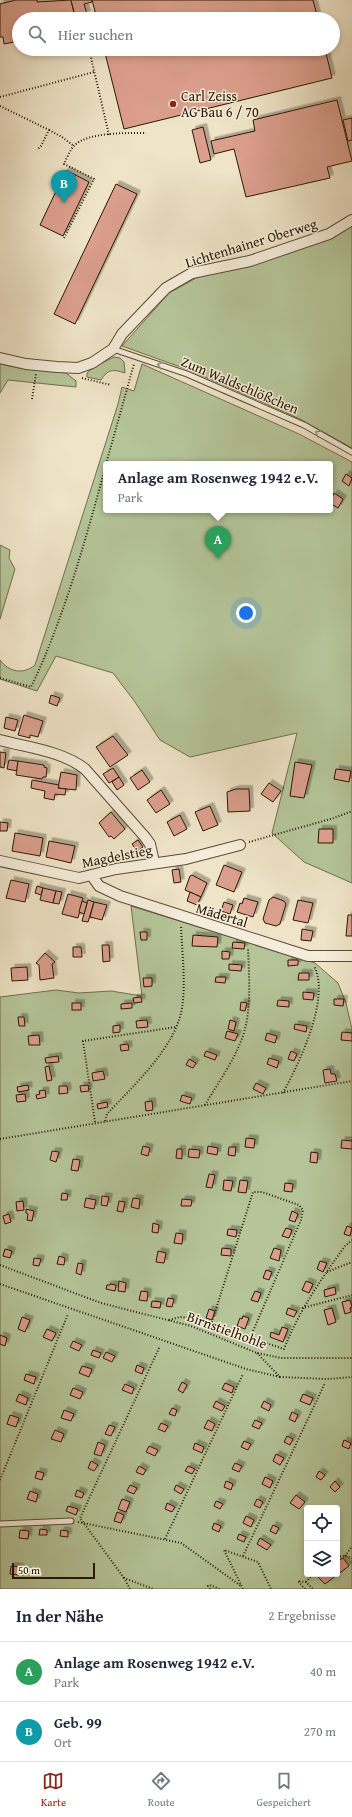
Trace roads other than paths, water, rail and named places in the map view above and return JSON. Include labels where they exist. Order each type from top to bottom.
[{"type":"street","name":"Lichtenhainer Oberweg","points":[[0,358],[26,364],[78,368],[92,363],[113,349],[122,334],[166,288],[192,273],[250,261],[329,234],[352,220]]},
{"type":"street","points":[[0,740],[61,756],[76,762],[86,769],[145,837],[150,844],[154,862]]},
{"type":"street","name":"Magdelstieg","points":[[0,861],[79,878],[154,862],[186,859],[240,845]]},
{"type":"street","name":"Mädertal","points":[[92,876],[95,881],[106,890],[181,916],[308,956],[352,956]]},
{"type":"lane","name":"Zum Waldschlößchen","points":[[113,349],[187,374],[304,425],[352,452]]},
{"type":"lane","points":[[0,1524],[71,1521]]},
{"type":"place","name":"Carl Zeiss AG Bau 6 / 70","points":[[173,104]]},
{"type":"place","name":"Geb. 99","points":[[64,203]]},
{"type":"place","name":"Anlage am Rosenweg 1942 e.V.","points":[[218,559]]}]
